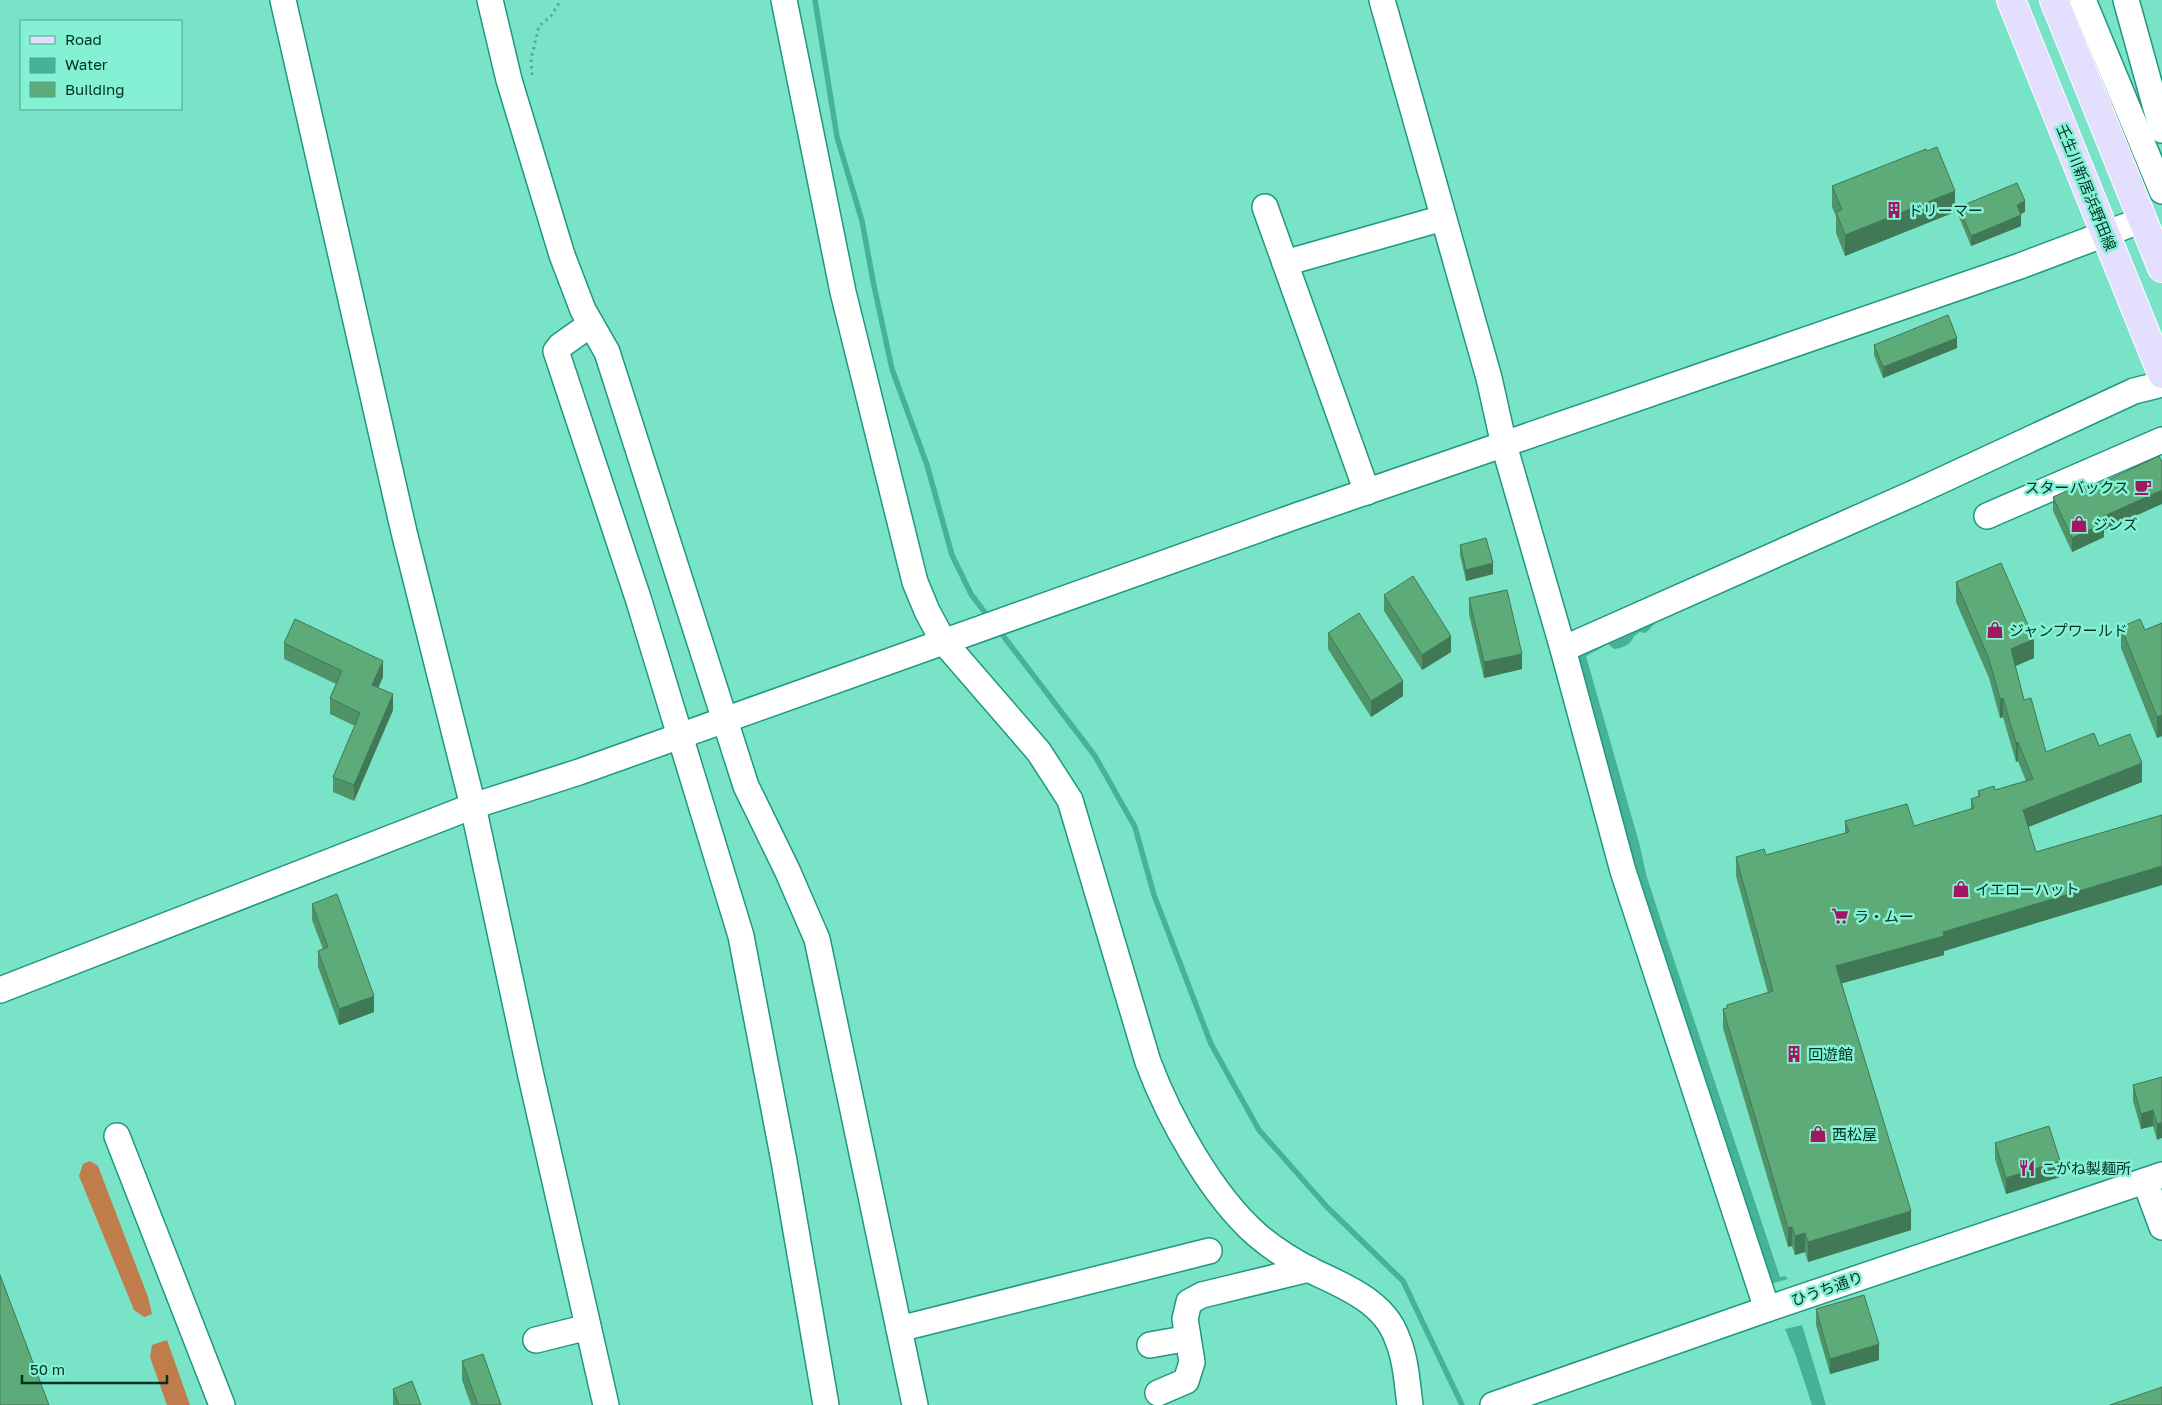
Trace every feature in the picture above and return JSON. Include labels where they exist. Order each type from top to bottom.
[{"type":"main road","name":"壬生川新居浜野田線","points":[[2011,0],[2162,374]]},
{"type":"main road","points":[[2054,0],[2162,268]]},
{"type":"street","points":[[283,0],[404,532],[473,806],[606,1405]]},
{"type":"street","points":[[490,0],[510,80],[562,255],[583,310],[607,352],[746,786],[817,939],[914,1405]]},
{"type":"street","points":[[784,0],[843,292],[906,549],[926,611],[943,641],[1039,752],[1070,800],[1148,1062],[1157,1086],[1182,1134],[1221,1196],[1238,1217],[1279,1252],[1356,1292],[1389,1322],[1397,1336],[1403,1354],[1410,1405]]},
{"type":"street","points":[[1382,0],[1489,378],[1504,445],[1563,649],[1623,871],[1767,1309]]},
{"type":"street","points":[[2084,0],[2162,191]]},
{"type":"street","points":[[2126,0],[2162,130]]},
{"type":"street","points":[[1265,207],[1367,492]]},
{"type":"street","points":[[1284,263],[1443,218]]},
{"type":"street","points":[[0,990],[473,806],[579,772],[943,641],[1367,492],[2020,266],[2142,220]]},
{"type":"street","points":[[591,324],[560,346],[556,352],[638,598],[743,945],[784,1161],[826,1405]]},
{"type":"street","points":[[1563,649],[1923,489],[2134,391],[2162,384]]},
{"type":"street","points":[[1988,516],[2162,440]]},
{"type":"street","points":[[117,1136],[222,1405]]},
{"type":"street","points":[[2154,1178],[2162,1227]]},
{"type":"street","name":"ひうち通り","points":[[1493,1405],[1767,1309],[2154,1178]]},
{"type":"street","points":[[899,1329],[1209,1251]]},
{"type":"street","points":[[1158,1393],[1186,1381],[1192,1362],[1185,1319],[1189,1302],[1202,1295],[1309,1269]]},
{"type":"street","points":[[536,1340],[588,1327]]},
{"type":"street","points":[[1150,1345],[1178,1340],[1187,1333]]},
{"type":"path","points":[[533,83],[531,59],[539,26],[552,16],[561,0]]},
{"type":"shaded area","points":[[90,1161],[98,1166],[148,1297],[152,1314],[144,1317],[134,1310],[79,1176],[83,1164]]},
{"type":"shaded area","points":[[167,1340],[190,1405],[167,1405],[150,1357],[152,1345]]},
{"type":"water","points":[[1676,612],[1658,620],[1646,633],[1640,632],[1634,636],[1626,646],[1614,649],[1608,644],[1586,656],[1640,846],[1646,874],[1666,936],[1780,1277],[1785,1276],[1788,1279],[1770,1284],[1633,857],[1573,652]]},
{"type":"water","points":[[1802,1325],[1826,1405],[1812,1405],[1785,1329]]},
{"type":"building","points":[[1937,147],[1955,191],[1845,235],[1836,212],[1842,210],[1832,186],[1926,149],[1927,151]]},
{"type":"building","points":[[2017,183],[2025,201],[2017,205],[2021,215],[1971,236],[1959,207]]},
{"type":"building","points":[[1948,315],[1957,338],[1883,367],[1874,345]]},
{"type":"building","points":[[2159,456],[2162,462],[2162,490],[2102,517],[2104,523],[2072,538],[2053,497],[2086,482],[2089,489]]},
{"type":"building","points":[[1486,538],[1493,563],[1466,570],[1460,545]]},
{"type":"building","points":[[2001,563],[2034,639],[2011,649],[2024,700],[2031,698],[2046,752],[2094,733],[2099,746],[2130,734],[2142,763],[2023,810],[2036,852],[2162,815],[2162,866],[1943,932],[1944,936],[1836,966],[1911,1211],[1808,1242],[1805,1233],[1795,1236],[1792,1227],[1788,1228],[1723,1009],[1727,1008],[1727,1005],[1773,991],[1736,857],[1764,849],[1766,855],[1849,832],[1845,821],[1907,804],[1914,826],[1974,808],[1971,799],[1980,796],[1978,791],[1994,786],[1995,790],[2033,779],[2018,742],[2016,743],[2003,698],[2000,699],[1989,659],[1956,582]]},
{"type":"building","points":[[1413,576],[1451,636],[1422,655],[1384,595]]},
{"type":"building","points":[[1507,590],[1522,654],[1484,662],[1469,598]]},
{"type":"building","points":[[1359,613],[1403,681],[1371,701],[1328,633]]},
{"type":"building","points":[[295,619],[383,661],[372,685],[393,694],[354,785],[333,777],[360,713],[330,698],[342,671],[284,643]]},
{"type":"building","points":[[2140,619],[2145,630],[2162,623],[2162,715],[2157,717],[2121,627]]},
{"type":"building","points":[[337,894],[374,996],[339,1009],[318,951],[328,947],[312,904]]},
{"type":"building","points":[[2162,1077],[2162,1122],[2157,1124],[2153,1110],[2141,1114],[2133,1085]]},
{"type":"building","points":[[2049,1126],[2060,1161],[2006,1178],[1995,1143]]},
{"type":"building","points":[[0,1275],[49,1405],[0,1405]]},
{"type":"building","points":[[1864,1295],[1879,1344],[1830,1359],[1816,1309]]},
{"type":"building","points":[[483,1354],[501,1405],[478,1405],[462,1361]]},
{"type":"building","points":[[412,1381],[421,1405],[399,1405],[393,1389]]},
{"type":"building","points":[[2162,1387],[2162,1405],[2110,1405]]},
{"type":"waterway","points":[[815,0],[837,137],[862,221],[892,369],[927,465],[952,555],[971,594],[989,618]]},
{"type":"waterway","points":[[998,629],[1095,756],[1135,827],[1154,895],[1211,1044],[1259,1130],[1327,1207],[1403,1281],[1462,1405]]},
{"type":"place","name":"ドリーマー","points":[[1894,210]]},
{"type":"place","name":"スターバックス","points":[[2143,487]]},
{"type":"place","name":"ジンズ","points":[[2079,524]]},
{"type":"place","name":"ジャンプワールド","points":[[1995,630]]},
{"type":"place","name":"イエローハット","points":[[1961,889]]},
{"type":"place","name":"ラ・ムー","points":[[1840,916]]},
{"type":"place","name":"回遊館","points":[[1794,1054]]},
{"type":"place","name":"西松屋","points":[[1818,1134]]},
{"type":"place","name":"こがね製麺所","points":[[2027,1168]]}]
